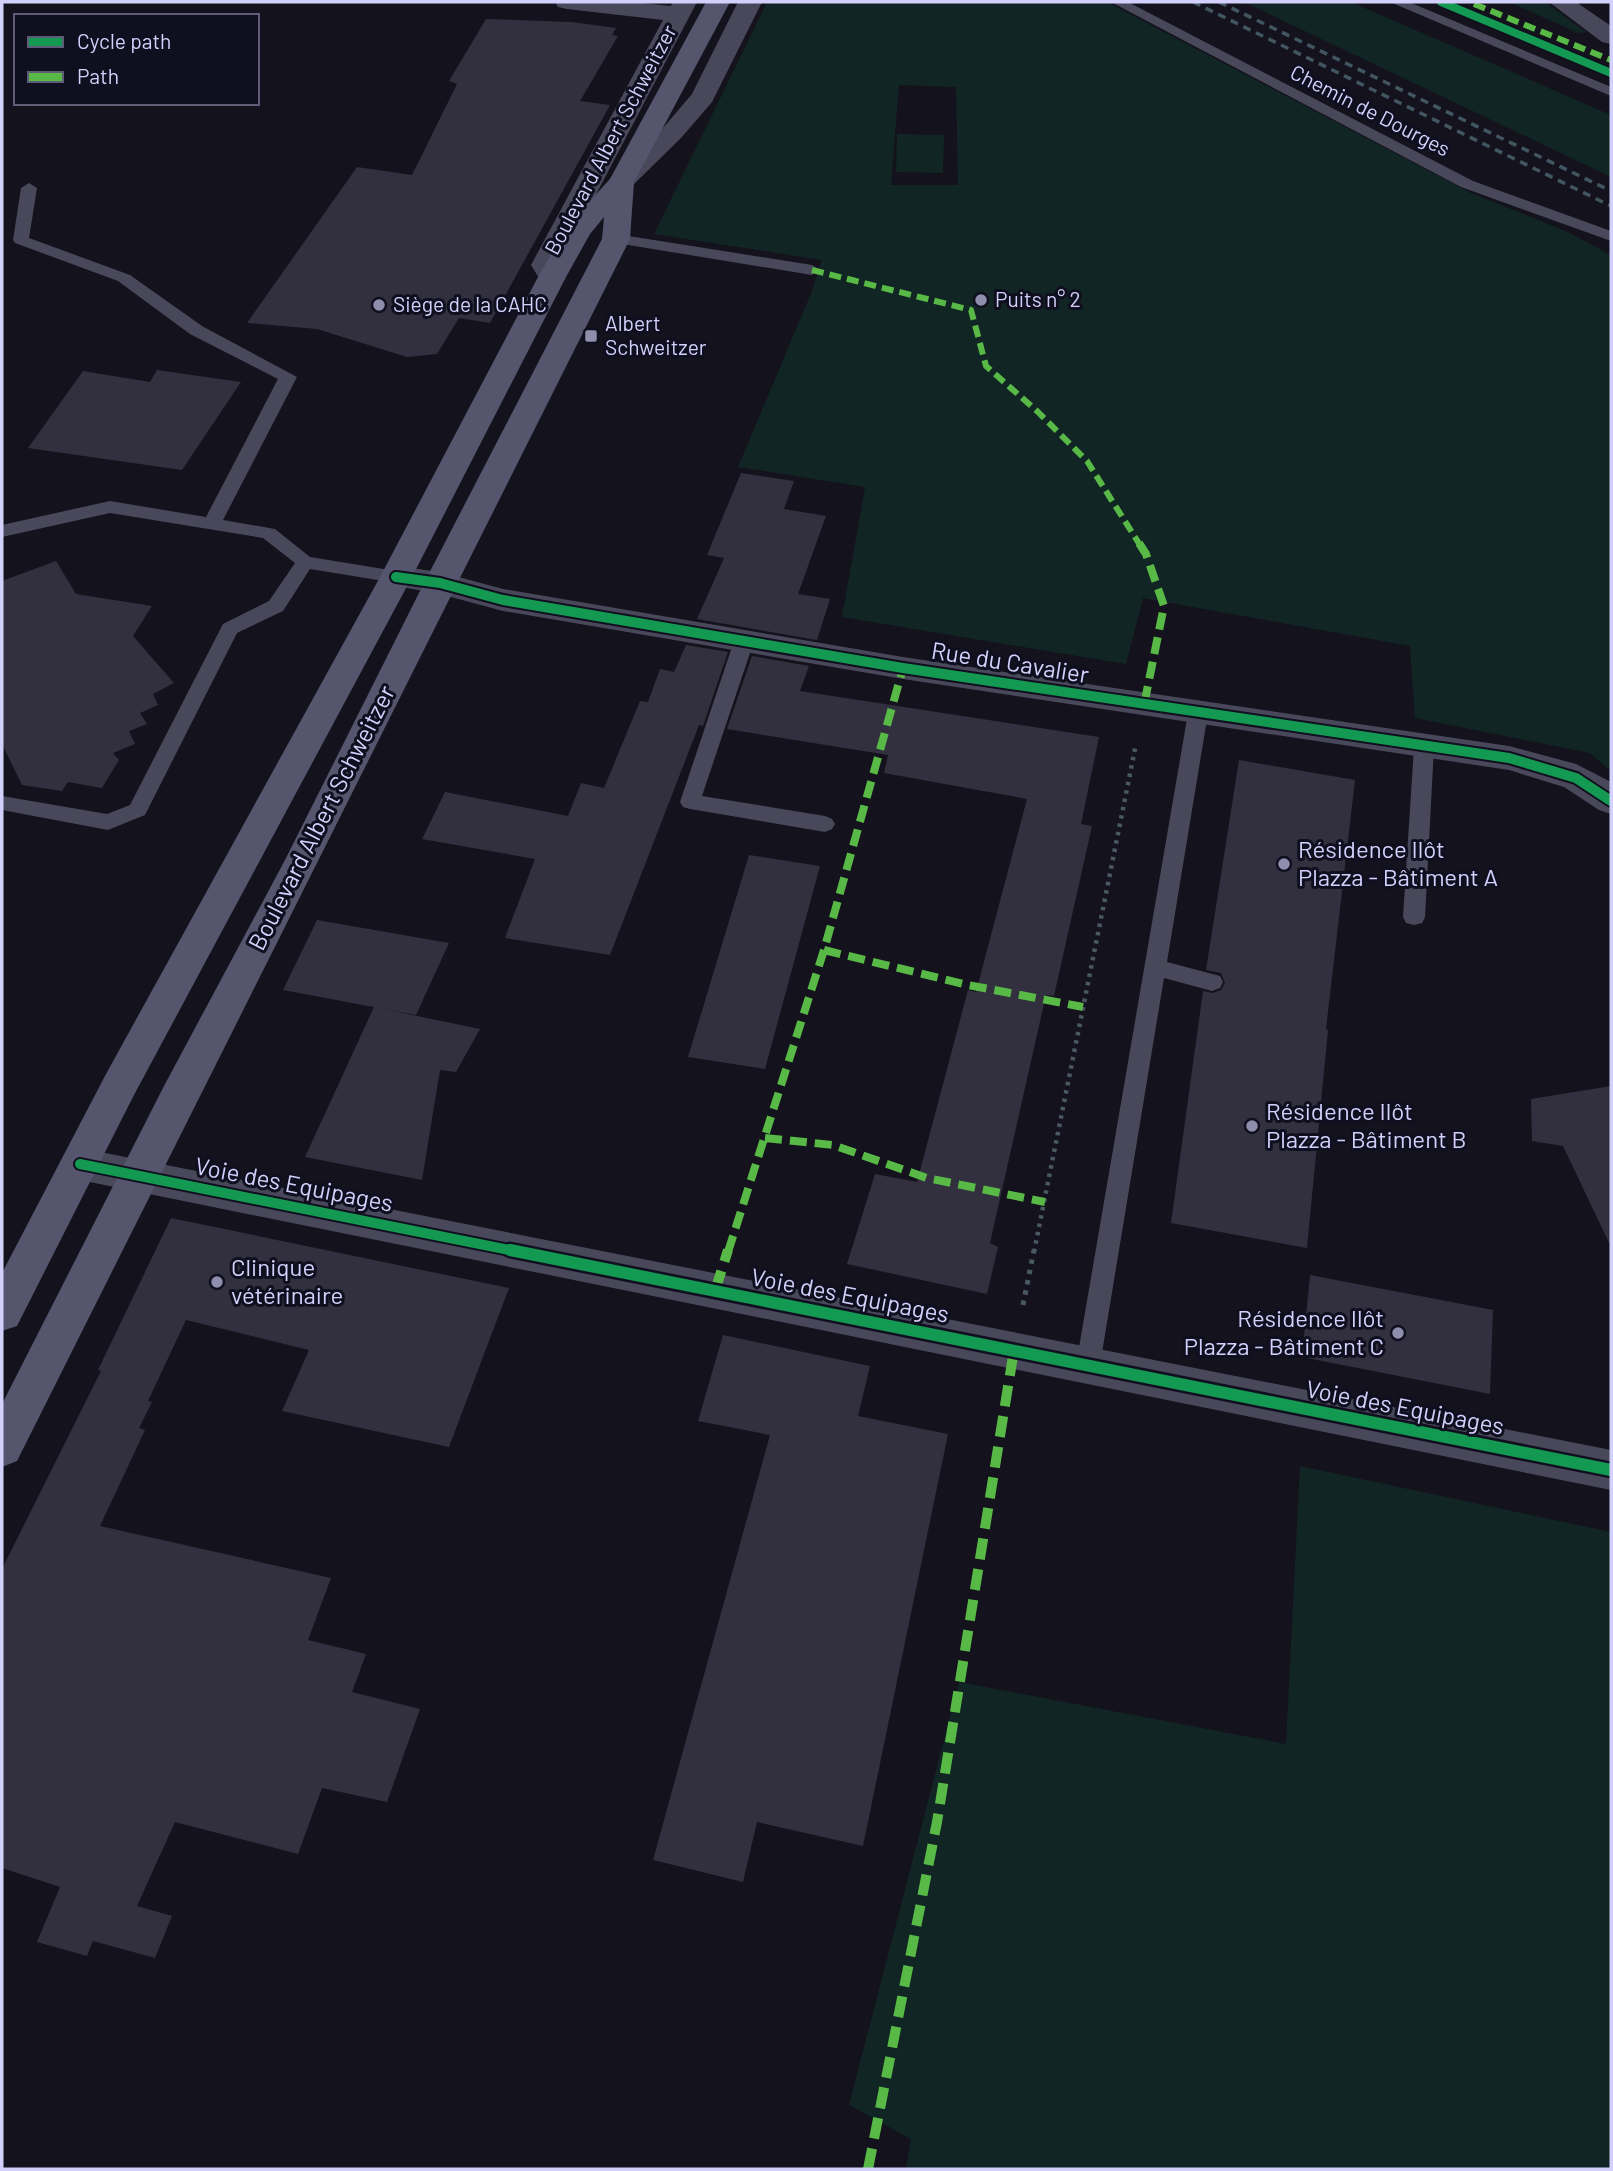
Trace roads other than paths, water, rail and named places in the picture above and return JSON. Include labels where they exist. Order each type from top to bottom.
[{"type":"main road","name":"Boulevard Albert Schweitzer","points":[[2,1313],[396,577],[552,277],[578,231],[621,182],[718,2]]},
{"type":"main road","name":"Boulevard Albert Schweitzer","points":[[2,1447],[303,860],[440,583],[616,239],[621,182]]},
{"type":"street","points":[[567,2],[681,8]]},
{"type":"street","name":"Boulevard Albert Schweitzer","points":[[621,182],[672,133],[703,97],[750,2]]},
{"type":"street","points":[[1561,2],[1611,37]]},
{"type":"street","name":"Boulevard Albert Schweitzer","points":[[552,277],[545,265],[681,8]]},
{"type":"street","name":"Rue du Cavalier","points":[[396,577],[440,583],[503,600],[744,641],[1144,705],[1509,758],[1554,768],[1579,777],[1611,801]]},
{"type":"street","name":"Voie des Equipages","points":[[80,1164],[1611,1470]]},
{"type":"lane","name":"Chemin de Dourges","points":[[1118,2],[1467,184],[1611,236]]},
{"type":"lane","points":[[1397,2],[1611,92]]},
{"type":"lane","points":[[29,188],[21,240],[124,278],[195,330],[288,377],[212,523]]},
{"type":"lane","points":[[616,239],[812,270]]},
{"type":"lane","points":[[2,531],[110,507],[268,533],[305,562],[396,577]]},
{"type":"lane","points":[[2,803],[108,822],[138,810],[230,629],[276,606],[305,562]]},
{"type":"lane","points":[[744,641],[690,802],[825,824]]},
{"type":"lane","points":[[1088,1365],[1198,713]]},
{"type":"lane","points":[[1414,917],[1424,747]]},
{"type":"lane","points":[[1154,967],[1212,982]]},
{"type":"railway","points":[[1193,2],[1611,206]]},
{"type":"railway","points":[[1219,2],[1611,191]]},
{"type":"place","name":"Puits n° 2","points":[[981,300]]},
{"type":"place","name":"Siège de la CAHC","points":[[379,305]]},
{"type":"place","name":"Albert Schweitzer","points":[[591,336]]},
{"type":"place","name":"Résidence Ilôt Plazza - Bâtiment A","points":[[1284,864]]},
{"type":"place","name":"Résidence Ilôt Plazza - Bâtiment B","points":[[1252,1126]]},
{"type":"place","name":"Clinique vétérinaire","points":[[217,1282]]},
{"type":"place","name":"Résidence Ilôt Plazza - Bâtiment C","points":[[1398,1333]]}]
